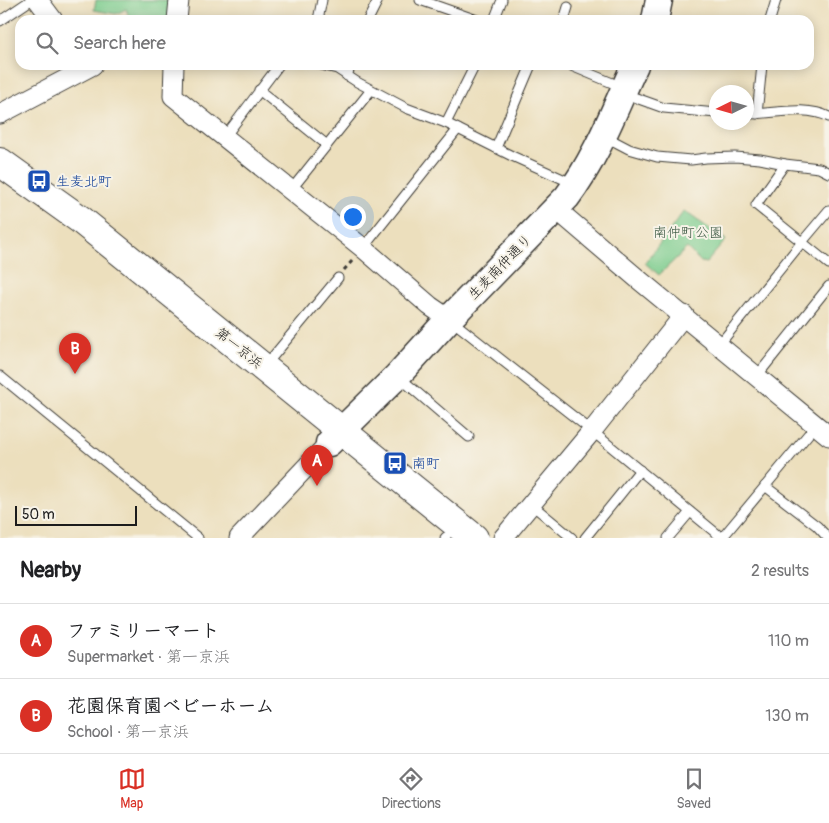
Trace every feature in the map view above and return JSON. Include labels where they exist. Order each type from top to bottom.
[{"type":"highway","name":"第一京浜","points":[[0,162],[81,220],[264,368],[446,538]]},
{"type":"highway","name":"第一京浜","points":[[0,182],[52,219],[336,437],[474,538]]},
{"type":"street","points":[[38,0],[49,15]]},
{"type":"street","points":[[178,15],[180,0]]},
{"type":"street","points":[[656,15],[659,0]]},
{"type":"street","points":[[0,114],[79,70]]},
{"type":"street","points":[[174,70],[173,96],[291,190],[359,252],[449,319]]},
{"type":"street","name":"生麦南仲通り","points":[[336,437],[568,197],[596,153],[627,82]]},
{"type":"street","points":[[556,209],[822,430]]},
{"type":"street","points":[[503,538],[592,431],[684,315]]},
{"type":"street","points":[[239,538],[336,437]]},
{"type":"lane","points":[[0,21],[30,0]]},
{"type":"lane","points":[[319,15],[322,0]]},
{"type":"lane","points":[[370,15],[378,0]]},
{"type":"lane","points":[[420,0],[463,15]]},
{"type":"lane","points":[[496,15],[502,0]]},
{"type":"lane","points":[[772,15],[776,0]]},
{"type":"lane","points":[[566,15],[568,7]]},
{"type":"lane","points":[[224,138],[275,70]]},
{"type":"lane","points":[[339,70],[371,90],[406,108],[446,122],[496,148],[576,185]]},
{"type":"lane","points":[[348,76],[350,70]]},
{"type":"lane","points":[[446,122],[472,70]]},
{"type":"lane","points":[[496,148],[529,70]]},
{"type":"lane","points":[[586,70],[627,82],[664,108],[709,112]]},
{"type":"lane","points":[[761,70],[757,114],[802,111],[823,114],[829,117]]},
{"type":"lane","points":[[259,90],[327,145]]},
{"type":"lane","points":[[291,190],[371,90]]},
{"type":"lane","points":[[359,252],[458,129]]},
{"type":"lane","points":[[603,136],[629,149],[657,157],[691,160],[735,157],[760,159],[818,168],[829,173]]},
{"type":"lane","points":[[786,164],[756,204],[829,264]]},
{"type":"lane","points":[[719,345],[829,210]]},
{"type":"lane","points":[[264,368],[338,278]]},
{"type":"lane","points":[[757,376],[829,286]]},
{"type":"lane","points":[[449,319],[592,431],[722,538],[765,486],[822,430]]},
{"type":"lane","points":[[0,376],[198,538]]},
{"type":"lane","points":[[397,376],[469,437]]},
{"type":"lane","points":[[585,538],[640,470]]},
{"type":"lane","points":[[765,486],[817,526],[828,538]]},
{"type":"lane","points":[[531,504],[572,538]]},
{"type":"lane","points":[[668,538],[690,512]]},
{"type":"path","points":[[338,278],[359,252]]},
{"type":"green space","points":[[96,0],[174,0],[172,15],[128,15],[126,9],[116,14],[94,10]]},
{"type":"green space","name":"南仲町公園","points":[[684,211],[726,240],[706,263],[701,262],[687,248],[659,275],[645,263]]},
{"type":"place","name":"生麦北町","points":[[39,181]]},
{"type":"place","name":"花園保育園ベビーホーム","points":[[75,374]]},
{"type":"place","name":"南町","points":[[395,463]]},
{"type":"place","name":"ファミリーマート","points":[[317,486]]}]
